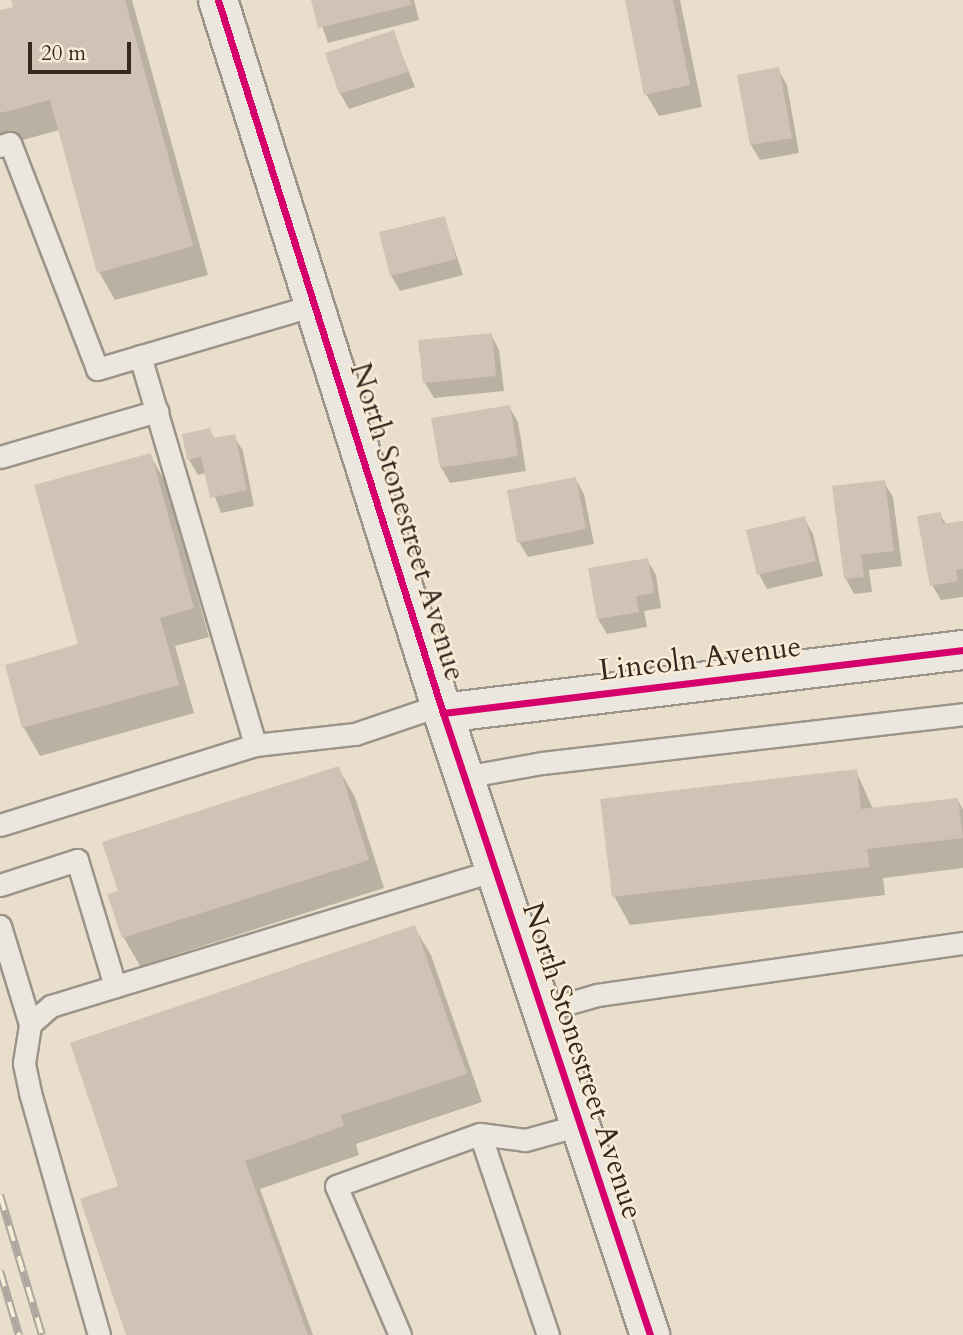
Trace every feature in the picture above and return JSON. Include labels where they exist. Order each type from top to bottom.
[{"type":"street","name":"North Stonestreet Avenue","points":[[218,0],[464,777],[650,1335]]},
{"type":"street","name":"Lincoln Avenue","points":[[442,709],[963,650]]},
{"type":"lane","points":[[0,146],[10,143],[97,369],[314,304]]},
{"type":"lane","points":[[140,356],[255,745]]},
{"type":"lane","points":[[0,457],[157,411]]},
{"type":"lane","points":[[0,825],[255,745],[355,734],[442,709]]},
{"type":"lane","points":[[464,777],[555,762],[963,714]]},
{"type":"lane","points":[[0,885],[77,860],[115,986]]},
{"type":"lane","points":[[30,1024],[51,1006],[495,870]]},
{"type":"lane","points":[[0,926],[30,1024],[24,1063],[30,1092],[99,1335]]},
{"type":"lane","points":[[542,1011],[597,995],[963,943]]},
{"type":"lane","points":[[400,1335],[337,1186],[480,1134],[524,1140],[580,1125]]},
{"type":"lane","points":[[480,1134],[548,1335]]},
{"type":"building","points":[[11,0],[125,0],[193,246],[97,273],[50,100],[0,113],[0,10],[13,7]]},
{"type":"building","points":[[311,0],[410,0],[411,5],[318,28]]},
{"type":"building","points":[[625,0],[673,0],[690,85],[644,95]]},
{"type":"building","points":[[394,30],[408,72],[339,94],[325,53]]},
{"type":"building","points":[[779,67],[792,138],[750,145],[737,75]]},
{"type":"building","points":[[445,216],[456,259],[390,276],[379,232]]},
{"type":"building","points":[[492,333],[496,376],[423,383],[418,340]]},
{"type":"building","points":[[510,405],[518,456],[440,468],[431,418]]},
{"type":"building","points":[[210,428],[213,438],[235,434],[247,490],[210,498],[201,457],[187,460],[182,434]]},
{"type":"building","points":[[151,453],[194,608],[160,618],[179,685],[22,728],[5,665],[78,644],[34,485]]},
{"type":"building","points":[[576,477],[586,529],[517,543],[507,490]]},
{"type":"building","points":[[885,480],[894,551],[861,555],[864,577],[844,579],[832,486]]},
{"type":"building","points":[[941,512],[943,524],[963,521],[963,569],[956,570],[958,581],[930,586],[917,516]]},
{"type":"building","points":[[805,516],[816,561],[757,575],[746,530]]},
{"type":"building","points":[[648,558],[654,593],[636,596],[639,612],[597,619],[588,568]]},
{"type":"building","points":[[339,766],[369,860],[122,938],[107,894],[118,891],[102,842]]},
{"type":"building","points":[[857,769],[861,809],[958,798],[963,838],[867,849],[870,867],[612,897],[600,799]]},
{"type":"building","points":[[415,925],[467,1074],[341,1115],[344,1126],[245,1161],[308,1335],[126,1335],[80,1199],[118,1186],[70,1043]]},
{"type":"railway","points":[[0,1195],[42,1335]]},
{"type":"railway","points":[[0,1271],[19,1335]]},
{"type":"cycle path","points":[[218,0],[443,713],[650,1335]]},
{"type":"cycle path","points":[[443,713],[963,650]]}]
